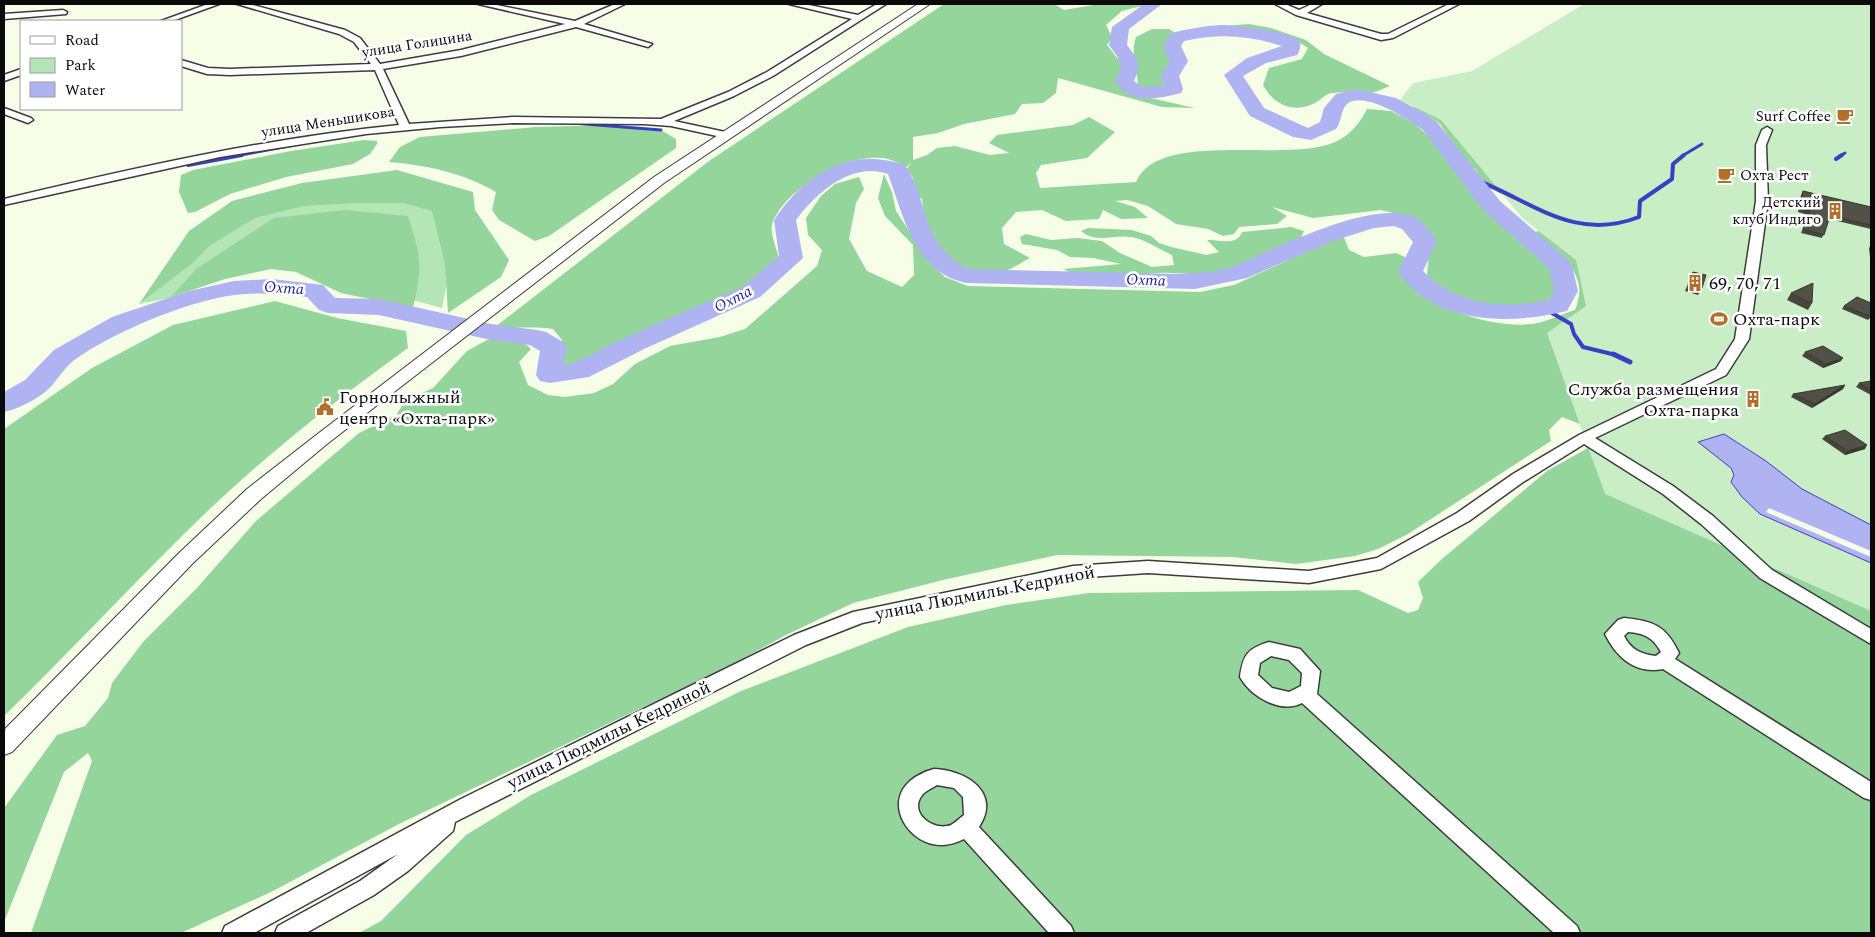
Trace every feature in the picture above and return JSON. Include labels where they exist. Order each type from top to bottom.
[{"type":"street","points":[[168,20],[215,4]]},
{"type":"street","points":[[241,4],[342,32],[357,40],[378,67],[405,126]]},
{"type":"street","points":[[482,4],[576,24],[648,44]]},
{"type":"street","name":"улица Голицина","points":[[182,63],[217,72],[378,67],[461,53],[576,24],[621,4]]},
{"type":"street","points":[[793,4],[860,18]]},
{"type":"street","points":[[662,122],[732,94],[770,74],[882,4]]},
{"type":"street","points":[[4,745],[185,559],[254,494],[321,440],[659,180],[925,4]]},
{"type":"street","points":[[1279,4],[1299,13],[1381,37],[1390,36],[1455,4]]},
{"type":"street","points":[[1299,13],[1318,4]]},
{"type":"street","points":[[4,17],[65,8]]},
{"type":"street","points":[[4,78],[20,72]]},
{"type":"street","points":[[4,111],[28,120]]},
{"type":"street","name":"улица Меньшикова","points":[[4,202],[231,153],[405,126],[529,118],[662,122]]},
{"type":"street","points":[[662,122],[726,135]]},
{"type":"street","name":"улица Людмилы Кедриной","points":[[233,933],[468,805],[800,640],[859,618],[1073,572],[1148,567],[1310,577],[1381,562],[1463,517],[1518,478],[1584,438],[1613,422],[1677,396],[1721,372],[1741,342],[1762,202],[1761,145],[1767,130]]},
{"type":"street","points":[[1584,438],[1668,490],[1707,520],[1766,574],[1871,637]]},
{"type":"street","points":[[1662,660],[1871,792]]},
{"type":"street","points":[[1304,693],[1569,933]]},
{"type":"street","name":"улица Людмилы Кедриной","points":[[286,933],[366,888],[401,864],[468,805]]},
{"type":"street","points":[[967,828],[1063,933]]},
{"type":"green space","points":[[944,4],[1054,4],[1064,10],[1099,4],[1149,4],[1122,11],[1106,25],[1112,37],[1107,45],[1125,68],[1119,82],[1146,97],[1195,108],[1162,107],[1058,78],[1056,93],[1043,103],[1022,104],[1015,114],[964,124],[938,133],[913,137],[913,160],[927,155],[937,148],[955,146],[990,155],[1009,153],[989,143],[997,135],[1073,125],[1089,117],[1115,132],[1087,158],[1041,165],[1036,173],[1040,188],[1136,182],[1150,165],[1171,156],[1199,151],[1291,150],[1318,147],[1339,140],[1348,134],[1367,109],[1391,111],[1414,123],[1433,140],[1465,177],[1481,203],[1546,262],[1555,279],[1554,297],[1528,307],[1499,310],[1481,308],[1468,303],[1453,295],[1427,276],[1430,238],[1426,230],[1405,216],[1381,210],[1313,218],[1272,207],[1287,216],[1277,224],[1239,227],[1234,234],[1223,236],[1208,229],[1176,224],[1148,206],[1127,200],[1115,201],[1135,207],[1148,218],[1121,219],[1103,210],[1099,219],[1066,221],[1042,210],[1016,212],[1002,228],[1004,244],[1030,258],[1015,267],[996,273],[968,270],[943,257],[931,241],[922,199],[913,193],[913,178],[907,169],[912,161],[907,167],[895,161],[882,158],[868,158],[834,168],[802,187],[788,199],[778,212],[772,225],[779,259],[740,290],[703,308],[626,338],[572,368],[560,365],[562,340],[553,329],[495,327],[709,161]]},
{"type":"green space","name":"Охта-парк","points":[[1584,4],[1871,4],[1871,611],[1605,494],[1547,333],[1586,306],[1576,260],[1523,219],[1441,120],[1400,100],[1413,83],[1472,71]]},
{"type":"green space","points":[[1249,24],[1271,28],[1306,40],[1324,54],[1390,86],[1371,93],[1342,92],[1330,94],[1315,103],[1300,108],[1285,106],[1273,98],[1263,85],[1269,68],[1302,59],[1308,48],[1295,41],[1269,32],[1242,28],[1200,28]]},
{"type":"green space","points":[[1152,29],[1169,29],[1174,32],[1168,41],[1171,61],[1163,78],[1164,87],[1150,93],[1138,87],[1134,43],[1136,37]]},
{"type":"green space","points":[[1414,105],[1594,172],[1580,424],[1562,417],[1549,430],[1551,441],[1408,534],[1378,549],[1355,556],[1296,564],[1233,557],[1057,555],[943,580],[853,603],[784,636],[706,679],[397,825],[273,891],[181,933],[31,933],[92,761],[88,753],[64,772],[4,922],[4,808],[57,735],[85,726],[108,698],[112,683],[143,642],[196,589],[256,521],[359,433],[396,415],[406,400],[433,388],[467,351],[487,340],[502,336],[521,340],[531,349],[519,362],[528,385],[548,395],[565,397],[594,393],[613,384],[635,364],[670,346],[720,337],[745,329],[817,266],[822,250],[808,235],[806,218],[821,196],[835,184],[859,177],[864,189],[856,203],[849,239],[867,271],[902,287],[914,275],[913,245],[885,216],[878,198],[884,174],[892,192],[896,211],[930,263],[945,277],[968,286],[1200,292],[1234,285],[1343,235],[1349,250],[1364,257],[1396,253],[1407,258],[1401,273],[1414,288],[1435,302],[1478,319],[1524,325],[1543,322],[1575,310],[1579,297],[1579,286],[1576,277],[1564,260],[1537,239],[1535,232],[1542,230],[1494,159],[1501,194],[1483,182],[1476,170],[1463,159],[1440,124],[1429,116],[1413,109]]},
{"type":"green space","points":[[614,125],[661,130],[676,139],[676,148],[549,236],[535,241],[499,220],[492,210],[496,192],[484,185],[444,171],[417,165],[389,162],[400,147],[420,137],[536,127]]},
{"type":"green space","points":[[364,140],[377,141],[377,144],[370,154],[353,164],[286,177],[230,194],[195,212],[188,213],[179,192],[181,175],[193,170],[291,151]]},
{"type":"green space","points":[[397,170],[473,192],[475,210],[509,260],[501,277],[448,313],[445,264],[432,211],[404,203],[303,206],[255,218],[209,246],[194,262],[139,304],[189,231],[232,201],[302,183]]},
{"type":"green space","points":[[407,199],[439,208],[451,263],[442,308],[409,299],[413,253],[206,267],[174,297],[139,304],[213,240],[250,217],[307,202]]},
{"type":"green space","points":[[345,210],[408,216],[416,241],[419,261],[418,282],[413,308],[341,293],[296,272],[271,269],[225,279],[171,297],[196,269],[274,218]]},
{"type":"green space","points":[[1291,227],[1304,231],[1299,242],[1220,272],[1204,274],[1158,273],[1097,278],[1074,274],[1064,269],[1121,264],[1093,258],[1070,257],[1057,250],[1022,244],[1020,237],[1026,234],[1051,240],[1077,238],[1102,241],[1120,253],[1152,267],[1174,265],[1172,255],[1136,238],[1124,236],[1099,238],[1087,235],[1081,231],[1088,228],[1132,230],[1151,236],[1159,243],[1206,255],[1219,252],[1207,240],[1232,241],[1239,237],[1242,232]]},
{"type":"green space","points":[[275,301],[337,318],[406,331],[408,348],[349,391],[237,484],[161,557],[4,716],[4,429],[92,368],[173,325]]},
{"type":"green space","points":[[1618,431],[1871,563],[1871,933],[359,933],[381,921],[466,835],[531,795],[741,691],[908,627],[1006,605],[1089,593],[1358,590],[1408,613],[1418,610],[1423,598],[1418,582],[1442,559],[1547,471]]},
{"type":"water","points":[[1724,434],[1766,461],[1802,489],[1871,525],[1871,563],[1760,514],[1742,497],[1731,482],[1734,475],[1731,468],[1698,442]]},
{"type":"pier","points":[[1769,508],[1871,551],[1871,557],[1766,512]]},
{"type":"building","name":"Детский клуб Индиго","points":[[1803,191],[1871,207],[1871,225],[1830,216],[1824,235],[1803,229],[1810,211],[1800,209]]},
{"type":"building","points":[[1693,272],[1706,275],[1702,288],[1688,284]]},
{"type":"building","points":[[1813,283],[1812,303],[1791,293]]},
{"type":"building","points":[[1857,297],[1871,303],[1871,316],[1844,306]]},
{"type":"building","points":[[1823,346],[1843,358],[1826,364],[1805,352]]},
{"type":"building","points":[[1871,381],[1871,390],[1859,383]]},
{"type":"building","points":[[1845,385],[1815,404],[1793,394]]},
{"type":"building","points":[[1845,430],[1867,445],[1847,451],[1825,436]]},
{"type":"waterway","name":"Охта","points":[[4,403],[35,386],[63,356],[121,322],[198,296],[234,288],[272,286],[314,290],[328,305],[379,307],[491,332],[537,338],[554,348],[550,362],[550,375],[579,371],[635,343],[751,292],[791,258],[785,220],[794,208],[819,184],[850,168],[866,164],[882,165],[897,170],[926,243],[935,256],[946,266],[963,275],[1165,282],[1210,280],[1254,267],[1324,236],[1350,227],[1374,221],[1395,219],[1410,224],[1425,241],[1410,272],[1425,288],[1436,296],[1465,307],[1496,312],[1528,311],[1558,306],[1566,291],[1560,266],[1492,206],[1430,126],[1419,118],[1389,102],[1356,95],[1343,98],[1333,108],[1329,125],[1311,134],[1300,133],[1257,112],[1233,75],[1246,65],[1260,59],[1291,51],[1291,43],[1248,32],[1221,30],[1177,37],[1172,46],[1179,61],[1170,76],[1174,89],[1141,93],[1129,87],[1124,82],[1130,68],[1126,56],[1118,45],[1121,27],[1154,4]]},
{"type":"waterway","points":[[572,123],[661,130]]},
{"type":"waterway","points":[[235,156],[305,143]]},
{"type":"waterway","points":[[1682,156],[1702,144]]},
{"type":"waterway","points":[[1840,156],[1845,153]]},
{"type":"waterway","points":[[188,165],[242,155]]},
{"type":"waterway","points":[[1471,178],[1552,215],[1572,222],[1593,225],[1615,224],[1639,217],[1640,201],[1672,179],[1673,164],[1684,155]]},
{"type":"waterway","points":[[1836,159],[1842,155]]},
{"type":"waterway","points":[[1545,309],[1571,324],[1574,334],[1583,347],[1614,355]]},
{"type":"waterway","points":[[1614,355],[1630,362]]},
{"type":"place","name":"Surf Coffee","points":[[1845,116]]},
{"type":"place","name":"Охта Рест","points":[[1726,175]]},
{"type":"place","name":"Детский клуб Индиго","points":[[1835,211]]},
{"type":"place","name":"69, 70, 71","points":[[1695,283]]},
{"type":"place","name":"Охта-парк","points":[[1719,319]]},
{"type":"place","name":"Служба размещения Охта-парка","points":[[1753,399]]},
{"type":"place","name":"Горнолыжный центр «Охта-парк»","points":[[325,407]]}]
